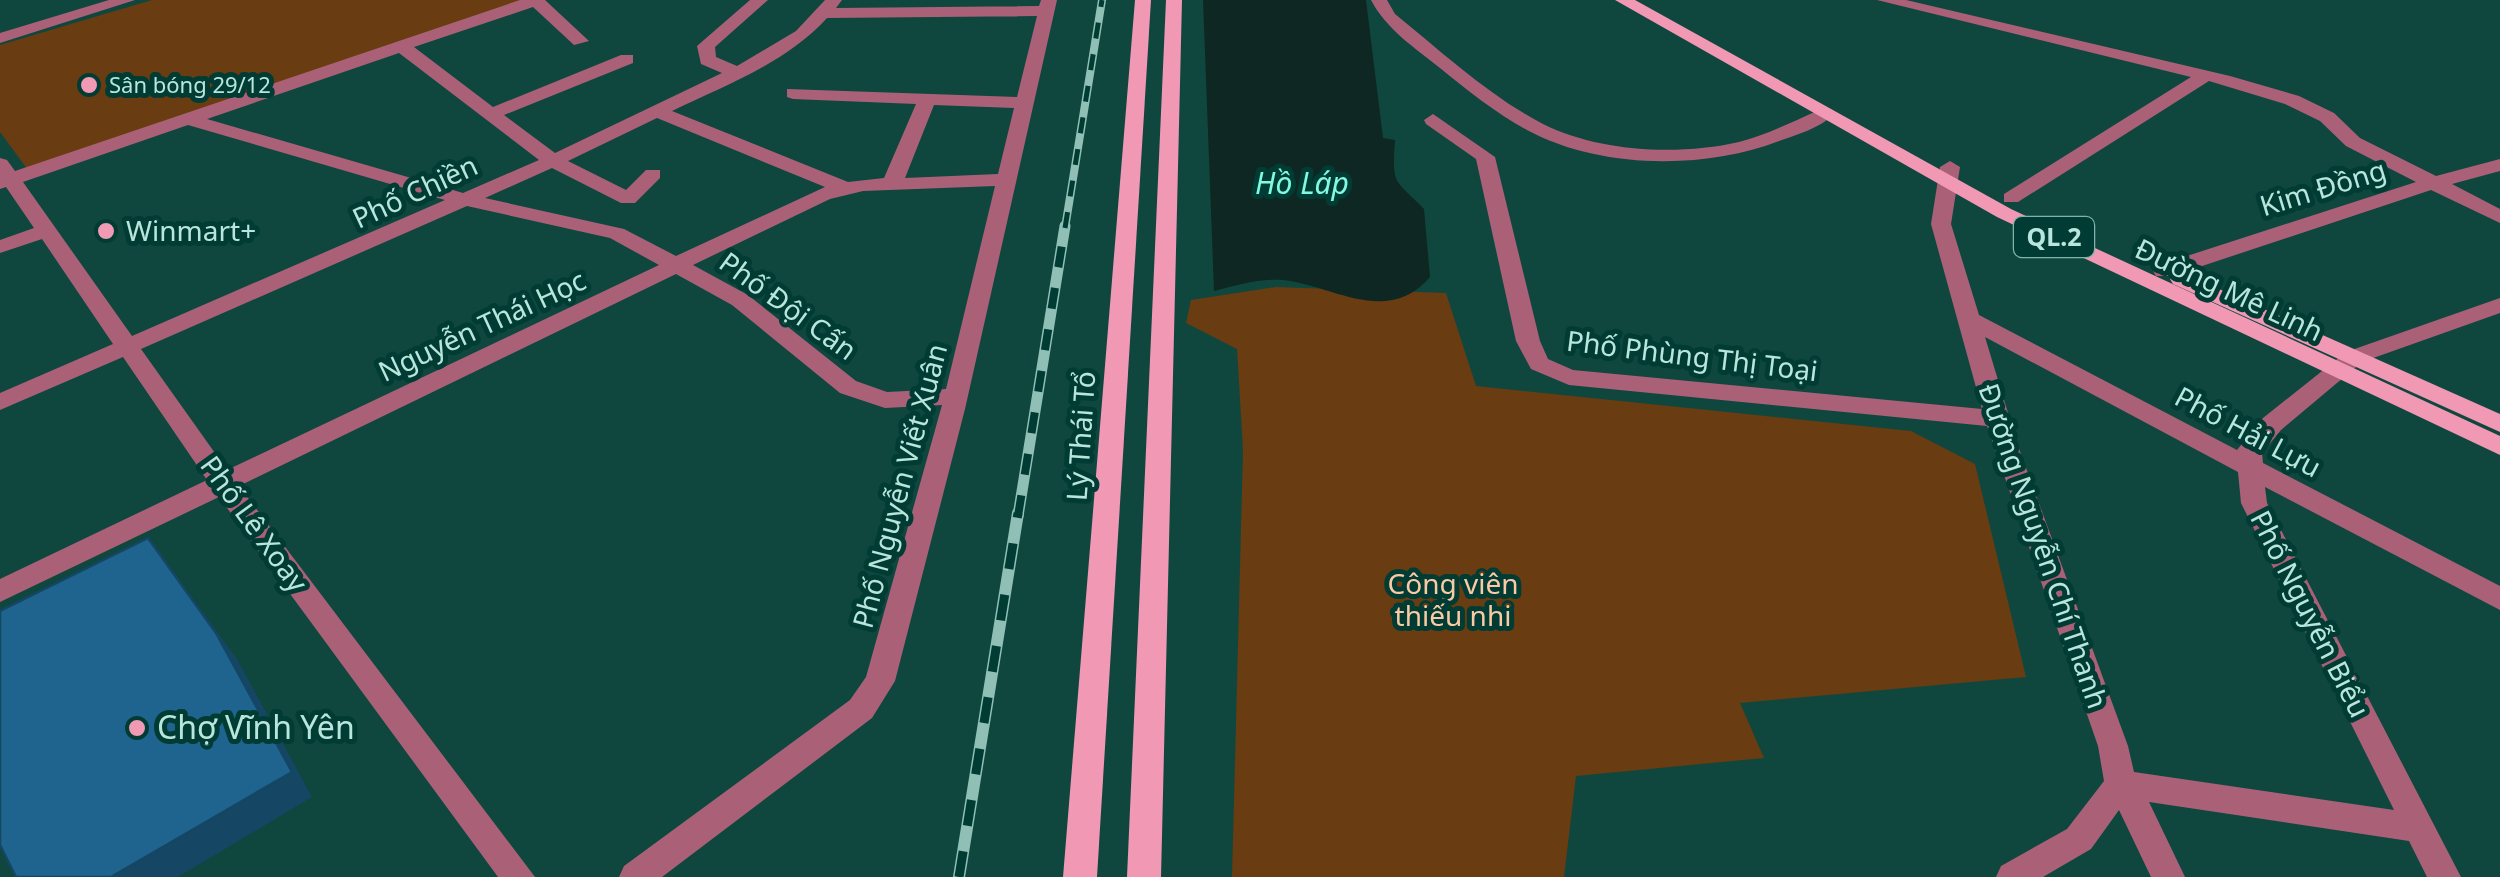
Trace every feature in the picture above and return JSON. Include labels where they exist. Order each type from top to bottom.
[{"type":"main road","name":"Lý Thái Tổ","points":[[1080,877],[1143,0]]},
{"type":"main road","points":[[1144,877],[1174,0]]},
{"type":"main road","name":"Đường Mê Linh","points":[[1623,0],[1824,116],[1948,176],[2344,364],[2500,424]]},
{"type":"main road","name":"Đường Mê Linh","points":[[1660,0],[1948,176],[2010,198],[2164,271],[2500,446]]},
{"type":"street","points":[[0,38],[127,0]]},
{"type":"street","points":[[4,175],[188,119],[535,0],[580,41]]},
{"type":"street","points":[[737,72],[707,60],[706,46],[760,0]]},
{"type":"street","points":[[1378,0],[1388,18],[1506,108],[1537,128],[1574,141],[1644,153],[1734,149],[1824,116]]},
{"type":"street","points":[[1885,0],[2205,76],[2313,108],[2353,142],[2500,217]]},
{"type":"street","points":[[828,7],[1048,6]]},
{"type":"street","name":"Phố Nguyễn Viết Xuân","points":[[636,877],[861,709],[880,681],[956,396],[1048,6]]},
{"type":"street","name":"Phố Chiền","points":[[0,402],[553,161],[737,72],[802,35],[828,7]]},
{"type":"street","points":[[401,46],[553,161],[628,199],[653,174]]},
{"type":"street","points":[[491,114],[627,60]]},
{"type":"street","points":[[2010,198],[2205,76]]},
{"type":"street","points":[[794,93],[1025,103]]},
{"type":"street","points":[[892,184],[927,98]]},
{"type":"street","points":[[656,111],[846,189]]},
{"type":"street","name":"Phố Đội Cấn","points":[[188,119],[462,199],[617,234],[740,300],[848,387],[885,400],[956,396]]},
{"type":"street","name":"Phố Phùng Thị Toại","points":[[1432,120],[1485,156],[1528,341],[1539,364],[1569,377],[1998,419]]},
{"type":"street","name":"Kim Đồng","points":[[2164,271],[2500,165]]},
{"type":"street","name":"Phố Lê Xoay","points":[[4,175],[47,230],[222,482],[518,877]]},
{"type":"street","name":"Đường Nguyễn Chí Thanh","points":[[1948,176],[1941,224],[1998,419],[2113,746],[2120,784]]},
{"type":"street","name":"Nguyễn Thái Học","points":[[0,591],[823,194],[892,184],[1007,180]]},
{"type":"street","points":[[0,247],[47,230]]},
{"type":"street","points":[[2247,466],[2248,451],[2272,424],[2344,364],[2500,305]]},
{"type":"street","name":"Phố Hải Lựu","points":[[1968,319],[2500,599]]},
{"type":"street","name":"Phố Nguyễn Biểu","points":[[2247,466],[2254,503],[2444,877]]},
{"type":"street","points":[[2120,784],[2418,828]]},
{"type":"street","points":[[2013,877],[2079,839],[2120,784]]},
{"type":"street","points":[[2120,784],[2146,824],[2168,877]]},
{"type":"green space","points":[[152,0],[529,0],[28,170],[0,132],[0,45]]},
{"type":"green space","name":"Công viên thiếu nhi","points":[[1276,287],[1446,293],[1476,386],[1911,431],[1975,464],[2026,677],[1740,703],[1764,758],[1576,776],[1564,877],[1232,877],[1243,450],[1237,349],[1186,323],[1191,300]]},
{"type":"water","name":"Hồ Láp","points":[[1203,0],[1366,0],[1383,138],[1395,140],[1397,180],[1424,209],[1430,277],[1413,292],[1378,301],[1283,280],[1248,282],[1214,291]]},
{"type":"building","name":"Chợ Vĩnh Yên","points":[[148,538],[216,633],[292,772],[111,877],[16,877],[0,845],[0,611]]},
{"type":"railway","points":[[1065,228],[1102,0]]},
{"type":"railway","points":[[1018,516],[1065,226]]},
{"type":"railway","points":[[959,877],[1018,513]]},
{"type":"place","name":"Sân bóng 29/12","points":[[89,85]]},
{"type":"place","name":"Winmart+","points":[[106,231]]},
{"type":"place","name":"Chợ Vĩnh Yên","points":[[137,728]]}]
